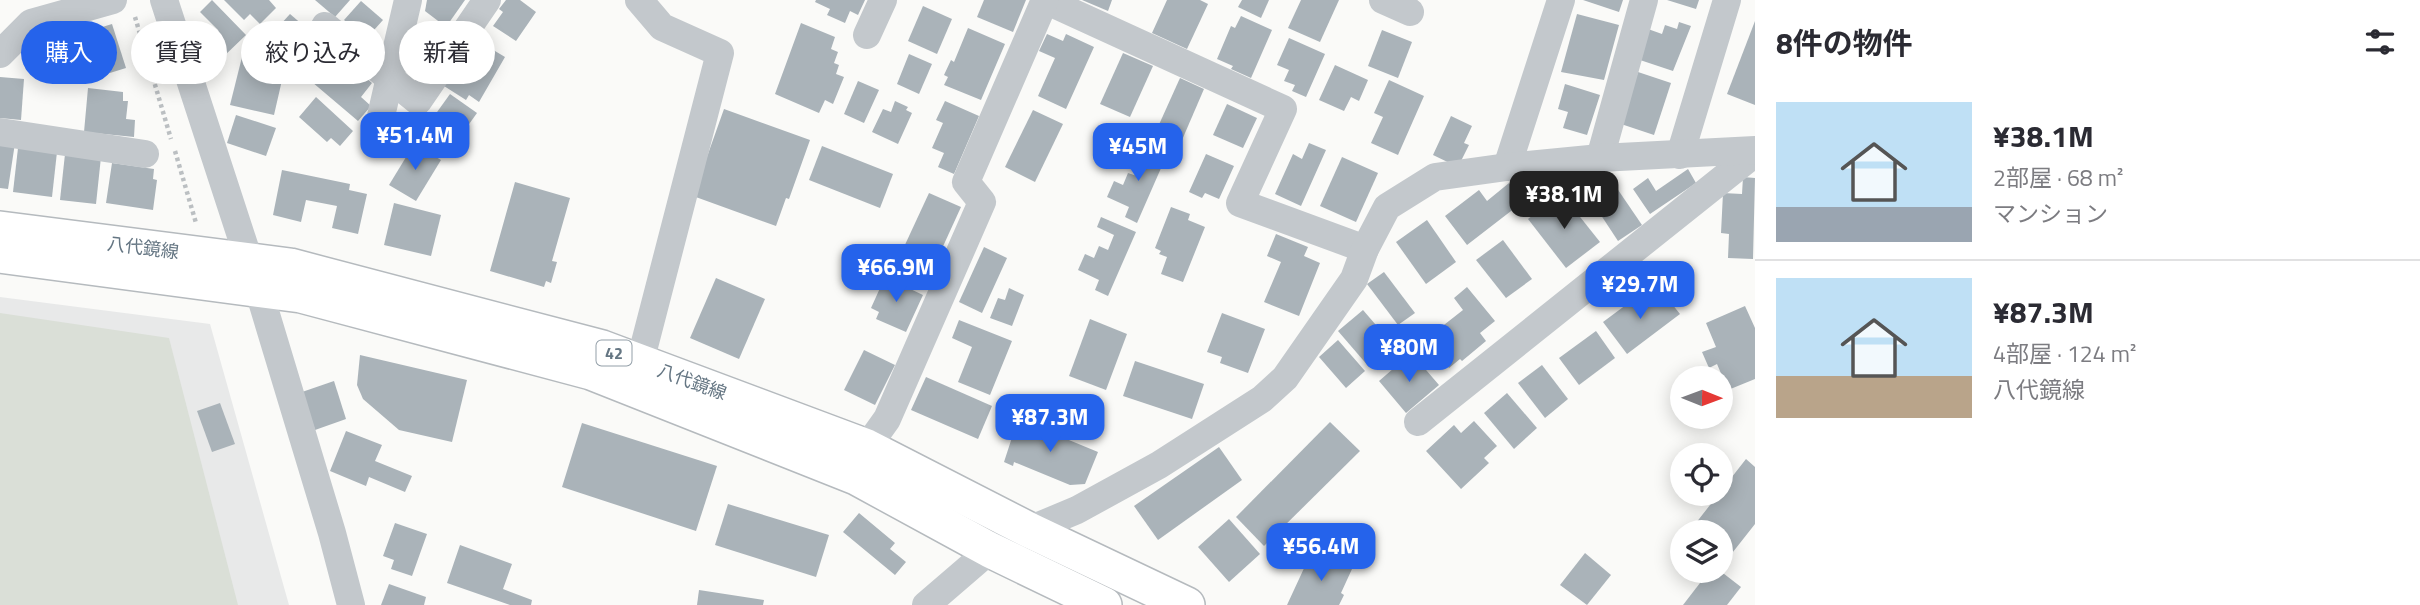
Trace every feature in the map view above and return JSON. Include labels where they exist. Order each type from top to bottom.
[{"type":"main road","name":"八代鏡線","points":[[0,229],[254,274],[301,295],[591,372],[856,477],[990,550],[1104,605]]},
{"type":"main road","name":"八代鏡線","points":[[0,255],[254,274],[290,266],[602,348],[867,447],[1029,530],[1187,605]]},
{"type":"street","points":[[164,0],[254,274],[351,605]]},
{"type":"street","points":[[381,116],[408,0]]},
{"type":"street","points":[[385,76],[418,101],[467,33],[487,0]]},
{"type":"street","points":[[639,0],[662,27],[720,53],[640,362]]},
{"type":"street","points":[[867,35],[883,0]]},
{"type":"street","points":[[867,447],[887,419],[982,202],[966,182],[1045,0],[1283,109],[1240,203],[1365,249]]},
{"type":"street","points":[[1383,0],[1410,12]]},
{"type":"street","points":[[1507,167],[1561,0]]},
{"type":"street","points":[[1600,158],[1644,0]]},
{"type":"street","points":[[1680,155],[1727,0]]},
{"type":"street","points":[[1,52],[31,23],[107,1]]},
{"type":"street","points":[[0,132],[145,154]]},
{"type":"street","points":[[926,605],[990,550],[1077,510],[1159,465],[1262,399],[1285,379],[1354,279],[1365,249],[1387,207],[1435,177],[1600,158],[1755,152]]},
{"type":"street","points":[[1418,422],[1755,152]]},
{"type":"shaded area","points":[[0,297],[210,324],[289,605],[0,605]]},
{"type":"shaded area","points":[[0,313],[169,338],[238,605],[0,605]]},
{"type":"building","points":[[212,0],[241,30],[241,40],[227,53],[227,21],[209,21],[200,12]]},
{"type":"building","points":[[224,0],[269,0],[276,8],[263,21],[257,21],[250,14],[244,20]]},
{"type":"building","points":[[315,0],[350,0],[335,17]]},
{"type":"building","points":[[427,0],[465,0],[450,21],[438,21],[425,11]]},
{"type":"building","points":[[506,0],[520,0],[536,12],[516,41],[495,27],[503,12],[499,9]]},
{"type":"building","points":[[865,0],[858,15],[850,11],[845,23],[827,15],[830,9],[815,2]]},
{"type":"building","points":[[984,0],[1026,0],[1013,32],[977,17]]},
{"type":"building","points":[[1082,0],[1112,0],[1108,11]]},
{"type":"building","points":[[1167,0],[1200,0],[1208,4],[1187,49],[1152,33]]},
{"type":"building","points":[[1242,0],[1269,0],[1261,18],[1238,7]]},
{"type":"building","points":[[1301,0],[1339,0],[1320,42],[1288,28]]},
{"type":"building","points":[[1583,0],[1623,0],[1619,12]]},
{"type":"building","points":[[1667,0],[1699,0],[1696,9]]},
{"type":"building","points":[[361,1],[383,20],[345,21]]},
{"type":"building","points":[[923,6],[952,19],[937,54],[908,41]]},
{"type":"building","points":[[290,14],[298,21],[284,21]]},
{"type":"building","points":[[1577,14],[1619,25],[1604,80],[1561,72]]},
{"type":"building","points":[[1241,16],[1272,30],[1251,78],[1217,59],[1231,26],[1235,28]]},
{"type":"building","points":[[1755,21],[1755,105],[1727,94]]},
{"type":"building","points":[[1679,22],[1691,26],[1673,71],[1637,59],[1648,29],[1662,34],[1665,25],[1677,29]]},
{"type":"building","points":[[801,23],[835,37],[831,49],[838,52],[834,63],[839,65],[836,74],[844,77],[833,104],[825,100],[819,113],[775,94]]},
{"type":"building","points":[[968,28],[1005,44],[981,100],[944,85],[948,77],[944,75],[951,60],[954,62]]},
{"type":"building","points":[[1382,30],[1412,42],[1398,78],[1368,66]]},
{"type":"building","points":[[1047,34],[1063,41],[1066,34],[1094,47],[1066,109],[1038,96],[1055,58],[1039,51]]},
{"type":"building","points":[[1289,38],[1325,54],[1306,97],[1292,91],[1295,85],[1284,81],[1289,70],[1277,65]]},
{"type":"building","points":[[117,40],[126,68],[117,71]]},
{"type":"building","points":[[495,51],[505,57],[495,74]]},
{"type":"building","points":[[1123,53],[1153,66],[1130,117],[1100,104]]},
{"type":"building","points":[[909,54],[932,64],[919,94],[897,84]]},
{"type":"building","points":[[241,61],[241,84],[281,84],[274,115],[230,105]]},
{"type":"building","points":[[1335,65],[1368,80],[1359,101],[1351,97],[1344,111],[1319,100]]},
{"type":"building","points":[[1638,72],[1671,83],[1654,135],[1621,124]]},
{"type":"building","points":[[0,77],[21,79],[21,84],[24,84],[21,120],[0,118]]},
{"type":"building","points":[[1180,78],[1204,89],[1182,140],[1157,129]]},
{"type":"building","points":[[1389,80],[1424,96],[1398,155],[1371,143],[1383,117],[1374,113]]},
{"type":"building","points":[[858,81],[879,90],[864,123],[844,114]]},
{"type":"building","points":[[314,84],[371,84],[361,97],[371,106],[358,121]]},
{"type":"building","points":[[489,84],[479,102],[469,95],[466,100],[444,86]]},
{"type":"building","points":[[1565,84],[1600,95],[1587,135],[1563,128],[1568,112],[1558,109]]},
{"type":"building","points":[[88,88],[123,92],[123,101],[128,101],[126,119],[135,120],[134,137],[84,132]]},
{"type":"building","points":[[450,94],[477,113],[449,152],[422,133]]},
{"type":"building","points":[[316,97],[353,131],[340,146],[331,138],[327,142],[299,117]]},
{"type":"building","points":[[895,101],[908,107],[906,110],[912,113],[898,144],[872,132],[883,109],[891,112]]},
{"type":"building","points":[[945,101],[979,116],[954,174],[938,167],[944,153],[932,148],[943,123],[936,120]]},
{"type":"building","points":[[1227,104],[1257,118],[1243,148],[1213,135]]},
{"type":"building","points":[[724,109],[810,140],[789,199],[786,198],[776,226],[693,196]]},
{"type":"building","points":[[1033,110],[1063,124],[1035,182],[1005,167]]},
{"type":"building","points":[[236,115],[276,128],[266,156],[227,143]]},
{"type":"building","points":[[1451,116],[1472,126],[1464,143],[1469,145],[1458,167],[1433,155]]},
{"type":"building","points":[[0,141],[15,143],[8,189],[0,188]]},
{"type":"building","points":[[1309,143],[1326,150],[1301,206],[1275,194],[1293,154],[1302,159]]},
{"type":"building","points":[[414,144],[441,160],[416,201],[389,185]]},
{"type":"building","points":[[1130,144],[1165,159],[1137,223],[1125,217],[1129,207],[1107,197],[1114,181],[1123,185],[1128,173],[1137,176],[1143,162],[1126,154]]},
{"type":"building","points":[[822,146],[893,174],[880,208],[809,180]]},
{"type":"building","points":[[18,148],[57,152],[52,197],[13,192]]},
{"type":"building","points":[[65,154],[101,157],[96,204],[60,200]]},
{"type":"building","points":[[1206,154],[1234,166],[1219,199],[1205,193],[1202,198],[1189,192]]},
{"type":"building","points":[[1342,157],[1378,173],[1356,222],[1320,206]]},
{"type":"building","points":[[112,163],[154,169],[153,179],[157,180],[153,210],[106,203]]},
{"type":"building","points":[[1688,169],[1696,183],[1650,214],[1633,189],[1648,178],[1656,191]]},
{"type":"building","points":[[282,170],[350,184],[349,190],[367,194],[358,234],[332,228],[337,206],[306,200],[301,222],[273,215]]},
{"type":"building","points":[[1743,177],[1755,178],[1753,259],[1728,258],[1729,234],[1721,233],[1723,193],[1742,194]]},
{"type":"building","points":[[1612,181],[1642,225],[1618,241],[1589,197]]},
{"type":"building","points":[[515,182],[570,198],[552,261],[557,262],[551,283],[546,281],[544,287],[490,271]]},
{"type":"building","points":[[1509,183],[1524,201],[1467,245],[1445,216],[1479,190],[1487,201]]},
{"type":"building","points":[[929,193],[961,207],[929,277],[897,262]]},
{"type":"building","points":[[1561,193],[1600,242],[1566,268],[1528,219]]},
{"type":"building","points":[[394,203],[441,215],[431,256],[384,245]]},
{"type":"building","points":[[1171,207],[1190,214],[1188,220],[1205,227],[1183,282],[1161,274],[1167,257],[1159,254],[1161,251],[1155,248]]},
{"type":"building","points":[[1101,217],[1136,232],[1108,296],[1095,290],[1099,280],[1078,270],[1085,254],[1094,258],[1099,246],[1108,250],[1114,235],[1097,227]]},
{"type":"building","points":[[1427,220],[1456,262],[1426,284],[1396,242]]},
{"type":"building","points":[[1276,234],[1308,247],[1304,256],[1320,263],[1299,316],[1264,302],[1281,262],[1267,256]]},
{"type":"building","points":[[1503,240],[1532,279],[1506,298],[1476,260]]},
{"type":"building","points":[[984,247],[1007,258],[982,313],[959,302]]},
{"type":"building","points":[[1384,272],[1415,313],[1398,325],[1367,284]]},
{"type":"building","points":[[885,277],[923,295],[906,332],[876,319],[879,312],[871,308]]},
{"type":"building","points":[[716,278],[765,299],[739,359],[690,338]]},
{"type":"building","points":[[1467,287],[1495,321],[1480,333],[1486,341],[1449,368],[1426,339],[1463,310],[1454,298]]},
{"type":"building","points":[[1009,288],[1024,295],[1012,326],[990,318],[998,298],[1005,300]]},
{"type":"building","points":[[1646,290],[1659,306],[1668,299],[1680,314],[1627,354],[1603,322]]},
{"type":"building","points":[[1745,306],[1755,328],[1755,379],[1733,388],[1733,366],[1708,366],[1702,352],[1716,347],[1706,323]]},
{"type":"building","points":[[1363,310],[1394,346],[1369,367],[1338,331]]},
{"type":"building","points":[[1222,313],[1265,329],[1248,373],[1220,363],[1222,357],[1207,352]]},
{"type":"building","points":[[1090,319],[1127,334],[1106,390],[1069,376]]},
{"type":"building","points":[[959,320],[1012,341],[990,395],[958,382],[972,347],[952,338]]},
{"type":"building","points":[[1596,331],[1615,358],[1579,385],[1559,358]]},
{"type":"building","points":[[1338,340],[1365,371],[1346,388],[1319,357]]},
{"type":"building","points":[[864,350],[895,365],[875,405],[844,390]]},
{"type":"building","points":[[360,355],[467,380],[452,442],[399,430],[363,399],[357,385]]},
{"type":"building","points":[[1414,356],[1439,385],[1406,413],[1379,381],[1401,362],[1403,365]]},
{"type":"building","points":[[1135,361],[1204,384],[1192,419],[1123,396]]},
{"type":"building","points":[[1542,365],[1568,399],[1545,418],[1518,383]]},
{"type":"building","points":[[926,377],[992,406],[978,439],[911,410]]},
{"type":"building","points":[[334,381],[346,419],[315,430],[302,392]]},
{"type":"building","points":[[1507,393],[1537,428],[1514,449],[1484,413]]},
{"type":"building","points":[[220,403],[235,444],[212,452],[197,411]]},
{"type":"building","points":[[1018,419],[1098,452],[1085,484],[1070,485],[1014,462],[1013,466],[1004,462]]},
{"type":"building","points":[[1474,421],[1497,446],[1484,458],[1489,463],[1461,489],[1426,451],[1454,425],[1461,433]]},
{"type":"building","points":[[1330,422],[1360,451],[1264,546],[1236,517]]},
{"type":"building","points":[[582,423],[717,466],[696,531],[562,487]]},
{"type":"building","points":[[346,431],[382,445],[375,461],[412,476],[405,492],[369,477],[366,486],[330,471]]},
{"type":"building","points":[[1219,447],[1242,480],[1158,540],[1134,506]]},
{"type":"building","points":[[1746,459],[1755,467],[1755,524],[1733,552],[1733,520],[1698,520],[1709,506],[1733,506],[1733,476]]},
{"type":"building","points":[[728,504],[829,535],[816,577],[715,545]]},
{"type":"building","points":[[859,513],[895,543],[890,549],[906,562],[895,575],[843,532]]},
{"type":"building","points":[[1229,519],[1260,554],[1229,582],[1198,547]]},
{"type":"building","points":[[395,523],[427,534],[412,576],[391,569],[394,560],[383,556]]},
{"type":"building","points":[[460,545],[512,564],[503,589],[532,600],[531,605],[510,605],[447,583]]},
{"type":"building","points":[[1312,551],[1352,569],[1341,593],[1344,595],[1339,605],[1287,605]]},
{"type":"building","points":[[1585,553],[1611,575],[1587,605],[1560,585]]},
{"type":"building","points":[[1733,581],[1741,587],[1727,605],[1683,605],[1700,583],[1733,583]]},
{"type":"building","points":[[389,584],[426,597],[424,605],[381,605]]},
{"type":"building","points":[[699,590],[764,600],[763,605],[697,605]]}]
